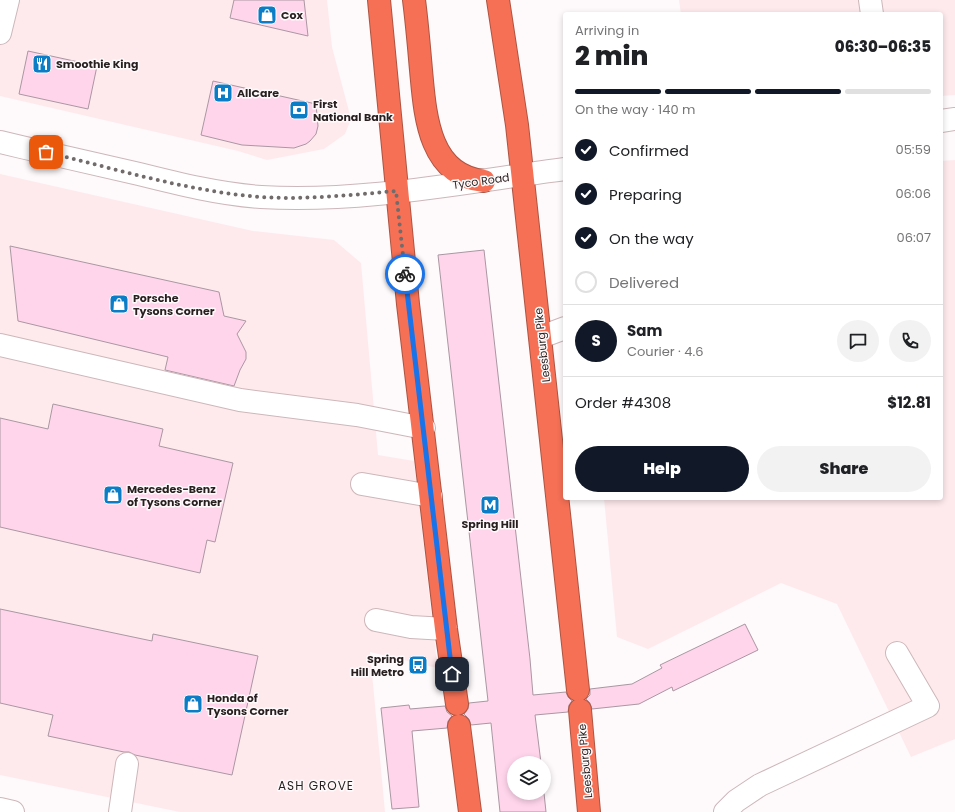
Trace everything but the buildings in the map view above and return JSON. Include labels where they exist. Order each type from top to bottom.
[{"type":"highway","points":[[379,0],[396,191],[446,629],[456,704]]},
{"type":"highway","points":[[414,0],[425,113],[430,134],[442,157],[453,170],[466,178],[484,181]]},
{"type":"highway","name":"Leesburg Pike","points":[[498,0],[523,175],[579,700],[589,812]]},
{"type":"highway","points":[[459,726],[470,812]]},
{"type":"street","points":[[0,33],[8,0]]},
{"type":"street","points":[[870,0],[872,12]]},
{"type":"street","points":[[943,121],[955,119]]},
{"type":"street","name":"Tyco Road","points":[[0,142],[198,188],[261,197],[332,196],[396,191],[484,181],[563,168]]},
{"type":"street","points":[[541,337],[563,329]]},
{"type":"street","points":[[0,345],[240,400],[357,416],[424,428]]},
{"type":"street","points":[[362,484],[431,496]]},
{"type":"street","points":[[376,620],[411,627],[446,629]]},
{"type":"street","points":[[725,812],[736,801],[760,785],[928,706],[897,653]]},
{"type":"street","points":[[120,812],[127,764]]},
{"type":"street","points":[[748,812],[760,785]]},
{"type":"street","points":[[0,809],[13,812]]},
{"type":"shaded area","points":[[0,0],[327,0],[332,47],[351,119],[345,134],[324,149],[267,160],[238,151],[0,96]]},
{"type":"shaded area","points":[[679,0],[955,0],[955,95],[943,96],[943,12],[681,12]]},
{"type":"shaded area","points":[[955,160],[955,739],[911,757],[837,604],[781,583],[648,649],[617,637],[604,500],[943,500],[943,161]]},
{"type":"shaded area","points":[[0,174],[253,231],[334,240],[361,263],[378,455],[414,461],[437,663],[437,668],[370,652],[385,812],[180,812],[0,775]]},
{"type":"way so far","points":[[46,152],[198,188],[261,197],[332,196],[396,191],[405,274]]},
{"type":"place","name":"Cox","points":[[267,15]]},
{"type":"place","name":"Smoothie King","points":[[42,64]]},
{"type":"place","name":"AllCare","points":[[223,93]]},
{"type":"place","name":"First National Bank","points":[[299,110]]},
{"type":"place","name":"Porsche Tysons Corner","points":[[119,304]]},
{"type":"place","name":"Mercedes-Benz of Tysons Corner","points":[[113,495]]},
{"type":"place","name":"Spring Hill","points":[[490,505]]},
{"type":"place","name":"Spring Hill Metro","points":[[418,665]]},
{"type":"place","name":"Honda of Tysons Corner","points":[[193,704]]},
{"type":"district","name":"ASH GROVE","points":[[316,786]]},
{"type":"route","points":[[405,274],[452,674]]}]
